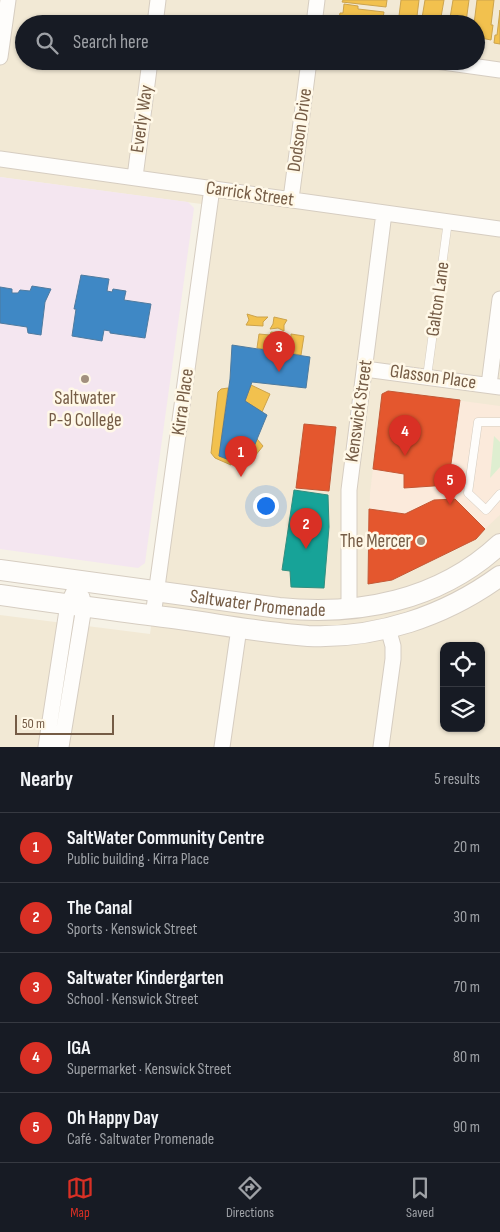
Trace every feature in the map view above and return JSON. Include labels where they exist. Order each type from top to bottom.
[{"type":"street","points":[[0,57],[8,0]]},
{"type":"street","points":[[156,15],[158,0]]},
{"type":"street","points":[[315,15],[317,0]]},
{"type":"street","points":[[485,68],[500,70]]},
{"type":"street","name":"Everly Way","points":[[134,177],[149,70]]},
{"type":"street","name":"Dodson Drive","points":[[291,199],[308,70]]},
{"type":"street","name":"Carrick Street","points":[[0,159],[500,229]]},
{"type":"street","name":"Kirra Place","points":[[153,616],[212,188]]},
{"type":"street","name":"Kenswick Street","points":[[349,610],[349,490],[384,213]]},
{"type":"street","points":[[494,386],[500,301]]},
{"type":"street","name":"Glasson Place","points":[[365,368],[494,386]]},
{"type":"street","name":"Saltwater Promenade","points":[[0,570],[279,608],[314,611],[349,610],[393,602],[428,589],[469,568],[499,548]]},
{"type":"street","name":"Saltwater Promenade","points":[[0,596],[239,628],[308,636],[326,636],[354,634],[388,628],[424,618],[466,598],[500,576]]},
{"type":"street","points":[[61,747],[79,580]]},
{"type":"street","points":[[46,747],[76,606]]},
{"type":"street","points":[[222,747],[239,628]]},
{"type":"street","points":[[381,747],[394,659],[388,628]]},
{"type":"lane","name":"Galton Lane","points":[[427,377],[448,221]]},
{"type":"lane","points":[[500,422],[478,422],[468,492],[486,510],[500,494]]},
{"type":"shaded area","points":[[0,0],[500,0],[500,747],[0,747],[0,615],[150,634],[209,205],[0,177]]},
{"type":"shaded area","name":"Saltwater P-9 College","points":[[0,177],[188,202],[194,208],[145,563],[138,568],[0,549]]},
{"type":"shaded area","points":[[388,391],[500,406],[500,515],[470,543],[459,548],[458,546],[368,584],[370,493],[382,394]]},
{"type":"green space","points":[[494,436],[500,442],[500,467],[490,478]]},
{"type":"building: Homes","points":[[343,0],[387,0],[386,7],[342,2]]},
{"type":"building: Homes","points":[[401,0],[419,0],[417,15],[399,15]]},
{"type":"building: Homes","points":[[425,0],[444,0],[441,15],[422,15]]},
{"type":"building: Homes","points":[[453,0],[469,0],[467,15],[450,15]]},
{"type":"building: Homes","points":[[477,0],[494,0],[491,40],[485,39],[485,15],[475,15]]},
{"type":"building: Homes","points":[[344,4],[358,6],[358,9],[384,12],[384,15],[340,15],[340,13],[343,13]]},
{"type":"building: Homes","points":[[500,10],[500,44],[494,43],[495,35],[497,35]]},
{"type":"building: Homes","points":[[247,314],[257,317],[268,317],[263,322],[263,326],[246,325],[249,320]]},
{"type":"building: Homes","points":[[274,317],[287,320],[284,325],[284,331],[278,328],[270,329]]},
{"type":"building: Homes","points":[[271,332],[282,333],[281,336],[291,337],[291,334],[304,336],[301,355],[257,348],[259,334],[270,335]]},
{"type":"building: Homes","points":[[251,385],[270,394],[262,412],[245,401]]},
{"type":"building: Homes","points":[[228,388],[219,456],[232,461],[231,465],[215,458],[211,453],[218,392],[221,389]]},
{"type":"building: Homes","points":[[257,439],[263,446],[255,456],[251,454]]},
{"type":"building: Shops","points":[[388,391],[460,400],[448,485],[404,488],[404,474],[373,469],[382,394]]},
{"type":"building: Shops","points":[[304,424],[336,427],[329,491],[296,488]]},
{"type":"building: Shops","name":"The Mercer","points":[[455,499],[485,529],[476,539],[392,580],[368,584],[369,509],[405,514],[434,500]]},
{"type":"building: Schools","points":[[81,275],[109,279],[107,291],[112,292],[113,289],[126,291],[124,300],[151,304],[145,338],[110,333],[110,331],[104,330],[102,341],[72,336],[76,309],[74,309]]},
{"type":"building: Schools","points":[[32,286],[51,289],[45,302],[41,335],[28,333],[27,327],[0,323],[0,287],[12,289],[12,293],[18,293],[20,290],[30,291]]},
{"type":"building: Schools","points":[[232,345],[310,357],[306,388],[252,382],[245,401],[267,415],[246,466],[219,456],[230,379]]},
{"type":"building: Public","points":[[294,490],[328,495],[329,527],[324,588],[291,587],[290,571],[282,570]]},
{"type":"place","name":"Saltwater Kindergarten","points":[[279,372]]},
{"type":"place","name":"Saltwater P-9 College","points":[[85,379]]},
{"type":"place","name":"IGA","points":[[405,456]]},
{"type":"place","name":"SaltWater Community Centre","points":[[241,477]]},
{"type":"place","name":"Oh Happy Day","points":[[450,505]]},
{"type":"place","name":"The Mercer","points":[[421,541]]},
{"type":"place","name":"The Canal","points":[[306,549]]}]
